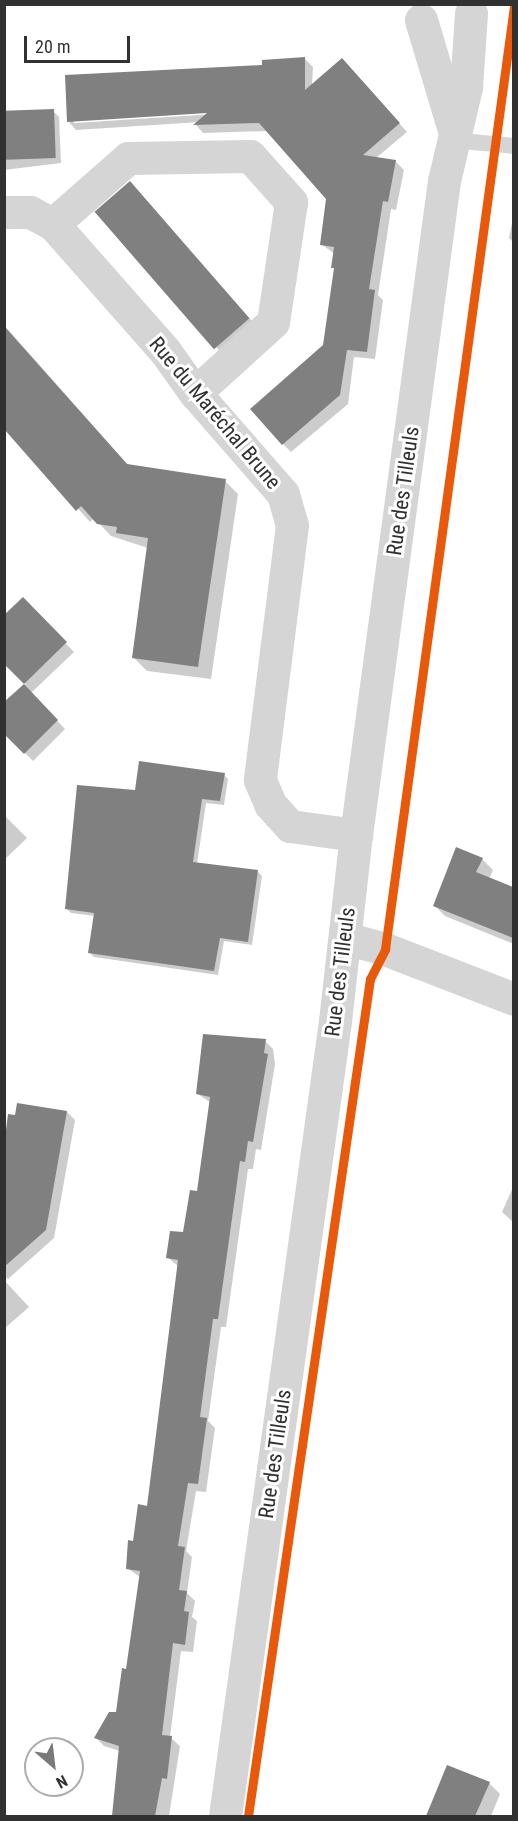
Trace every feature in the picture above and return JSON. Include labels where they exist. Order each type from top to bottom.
[{"type":"street","points":[[413,12],[445,22],[475,9]]},
{"type":"street","name":"Rue des Tilleuls","points":[[225,1816],[452,134],[466,87],[475,9]]},
{"type":"street","name":"Rue des Tilleuls","points":[[413,12],[452,134]]},
{"type":"street","points":[[53,224],[128,159],[250,156],[291,202],[273,322],[195,393]]},
{"type":"street","name":"Rue du Maréchal Brune","points":[[4,212],[30,212],[53,224],[165,351],[195,393],[283,494],[292,525],[260,780],[270,804],[290,826],[356,835]]},
{"type":"street","points":[[345,938],[385,948],[513,999]]},
{"type":"lane","points":[[452,134],[513,146]]},
{"type":"building","points":[[305,57],[305,90],[342,58],[400,123],[363,155],[396,160],[388,202],[383,201],[369,289],[375,290],[367,352],[347,350],[340,395],[282,445],[250,409],[323,345],[334,268],[331,268],[334,247],[320,245],[326,199],[259,123],[193,125],[207,113],[67,122],[65,75],[262,65],[262,60]]},
{"type":"building","points":[[54,109],[56,158],[6,160],[4,111]]},
{"type":"building","points":[[130,181],[249,318],[214,349],[95,212]]},
{"type":"building","points":[[4,326],[127,464],[226,479],[198,667],[132,658],[148,538],[116,533],[117,527],[97,524],[81,506],[76,511],[4,429]]},
{"type":"building","points":[[23,597],[67,642],[24,684],[4,664],[4,615]]},
{"type":"building","points":[[24,684],[58,720],[24,754],[4,734],[4,702]]},
{"type":"building","points":[[139,761],[225,773],[220,801],[202,799],[193,862],[258,870],[248,942],[220,938],[214,971],[88,953],[94,913],[65,909],[77,785],[135,790]]},
{"type":"building","points":[[456,847],[483,858],[476,872],[513,887],[513,938],[433,906]]},
{"type":"building","points":[[203,1034],[266,1039],[264,1053],[268,1054],[253,1142],[248,1141],[245,1162],[240,1161],[218,1319],[213,1319],[200,1417],[207,1418],[198,1484],[188,1483],[178,1546],[185,1547],[179,1590],[187,1591],[184,1611],[189,1612],[185,1645],[173,1643],[162,1735],[172,1736],[167,1779],[162,1778],[155,1816],[112,1816],[119,1746],[94,1738],[109,1712],[116,1712],[122,1668],[126,1669],[140,1571],[126,1569],[128,1540],[133,1541],[138,1504],[147,1506],[178,1260],[166,1258],[170,1231],[183,1232],[190,1190],[197,1191],[210,1097],[196,1094]]},
{"type":"building","points":[[17,1103],[67,1111],[46,1230],[4,1267],[4,1146],[8,1114],[15,1115]]},
{"type":"building","points":[[447,1765],[490,1782],[475,1816],[426,1816]]},
{"type":"cycle path","points":[[248,1816],[370,979],[385,949],[514,6]]}]
